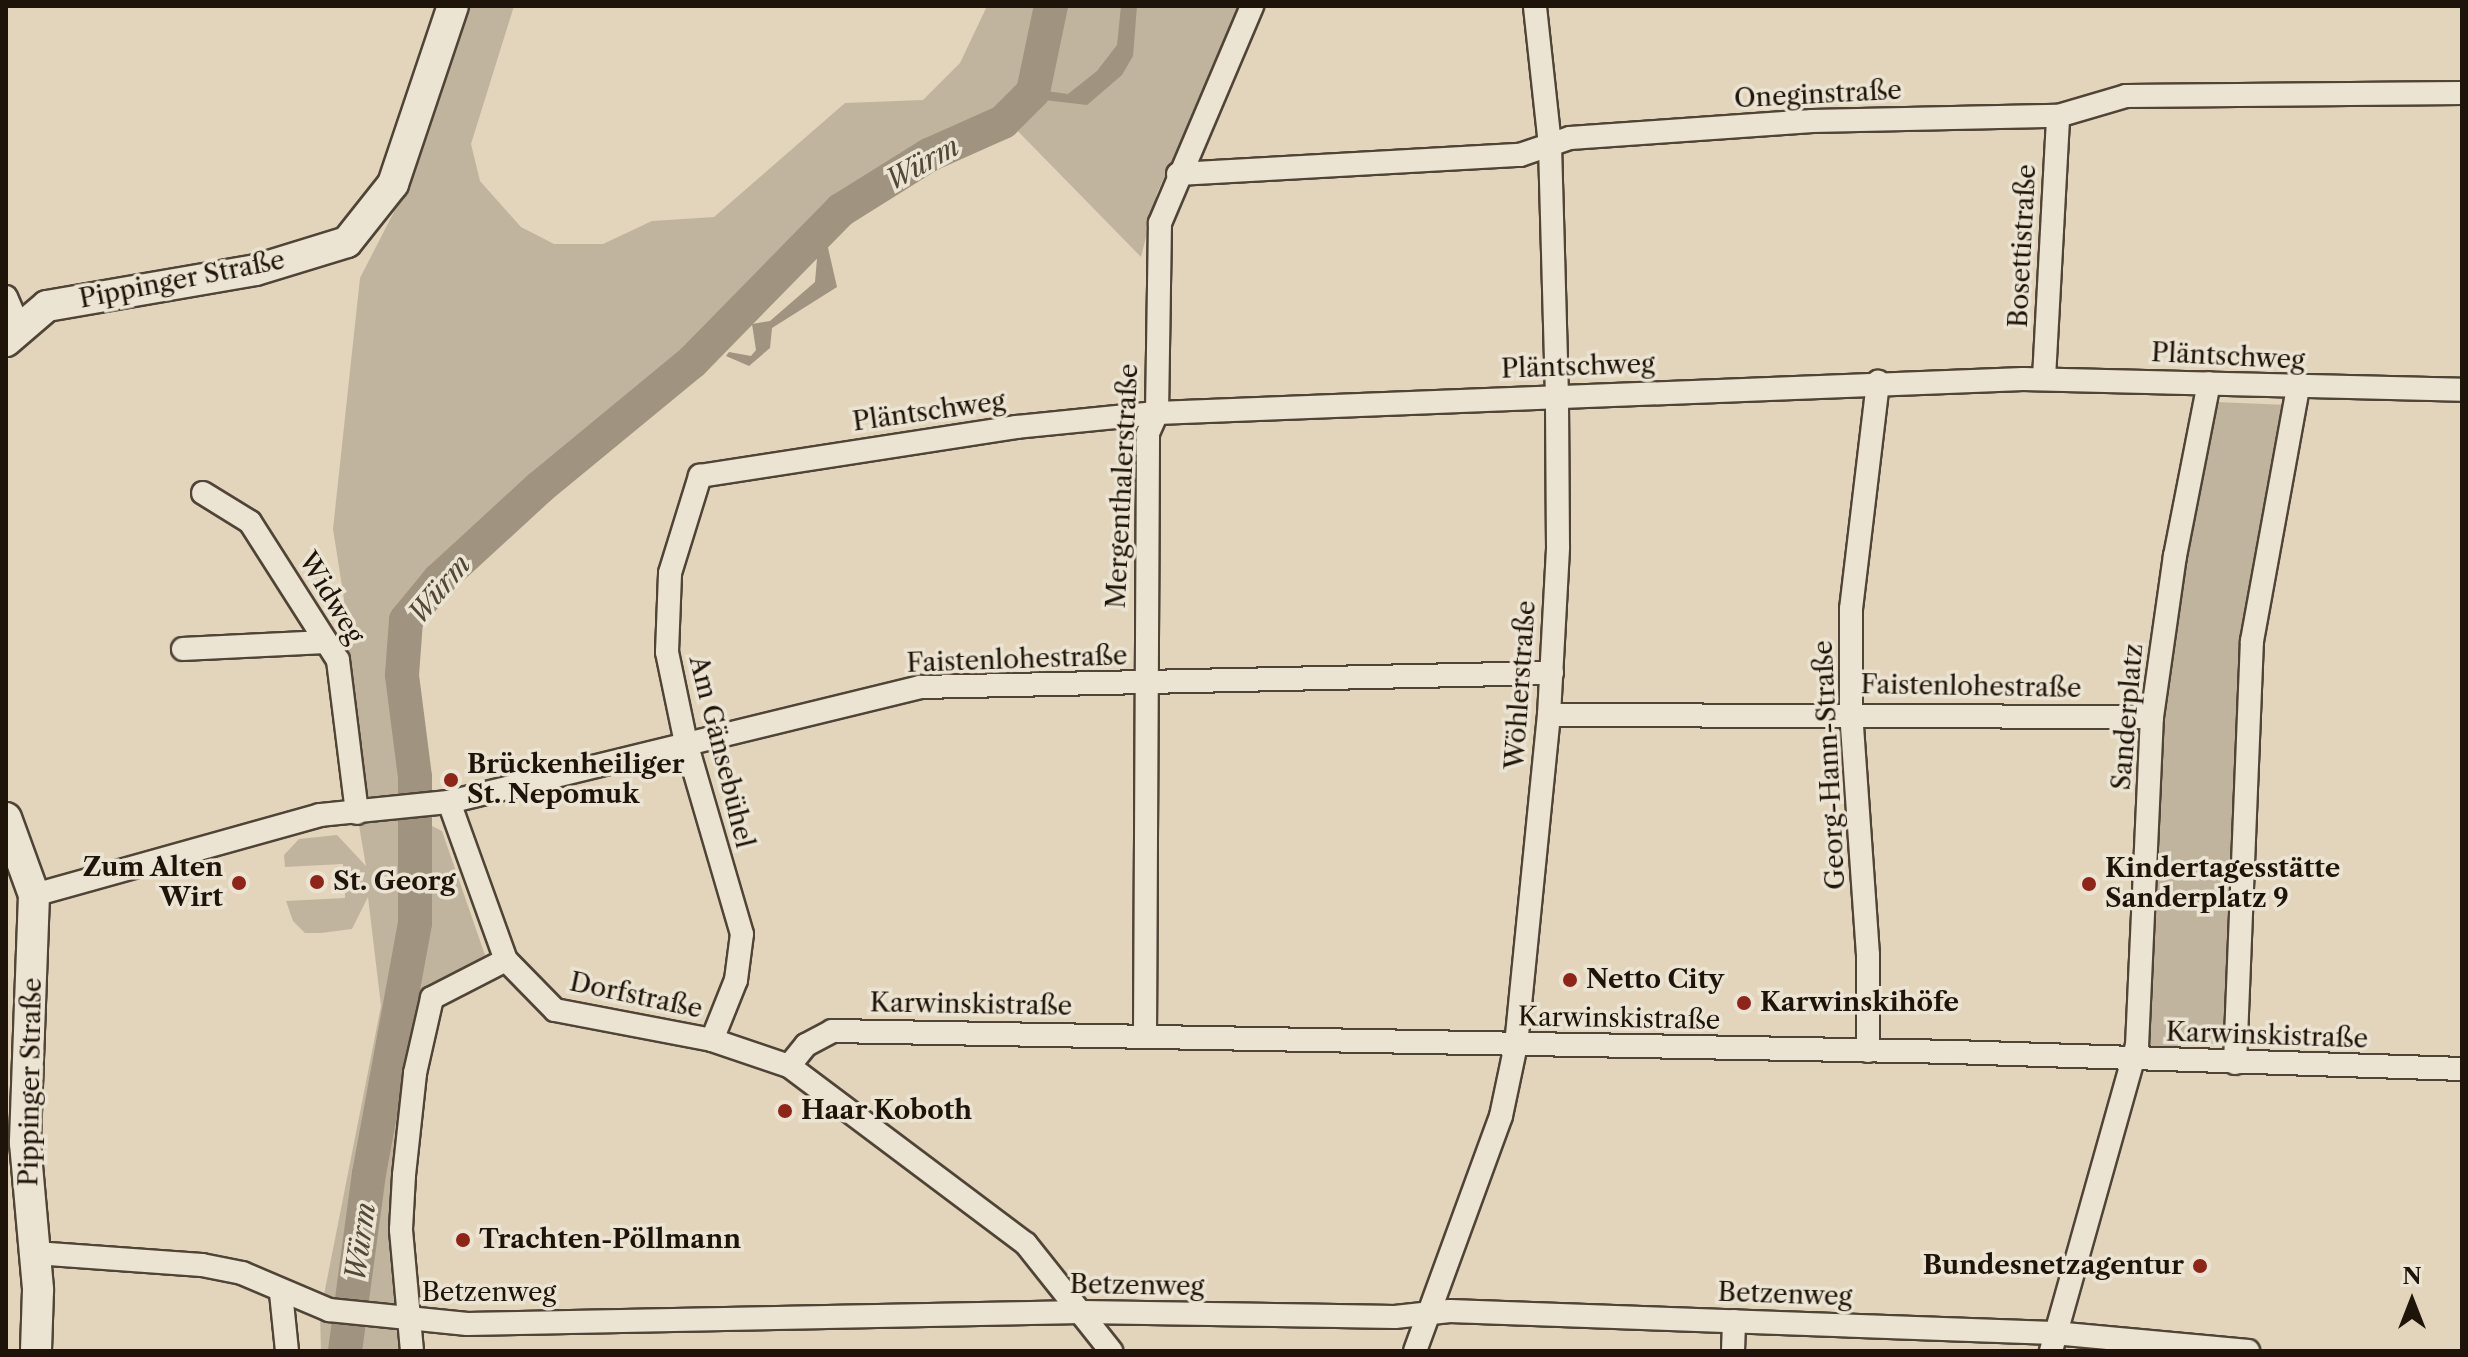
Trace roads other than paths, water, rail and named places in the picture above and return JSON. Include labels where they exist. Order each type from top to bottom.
[{"type":"main road","name":"Pippinger Straße","points":[[12,334],[47,306],[256,270],[347,242],[393,184],[453,6]]},
{"type":"main road","name":"Pippinger Straße","points":[[6,818],[34,895],[25,1143],[35,1253],[36,1351]]},
{"type":"street","name":"Mergenthalerstraße","points":[[1145,1035],[1143,683],[1148,433],[1157,413],[1160,223],[1178,174],[1252,6]]},
{"type":"street","name":"Wöhlerstraße","points":[[1415,1351],[1425,1314],[1501,1116],[1516,1045],[1549,715],[1557,396],[1550,145],[1535,6]]},
{"type":"street","name":"Oneginstraße","points":[[1178,174],[1520,155],[1570,138],[1812,121],[2058,116],[2126,96],[2462,93]]},
{"type":"street","name":"Bosettistraße","points":[[2044,378],[2058,116]]},
{"type":"street","points":[[6,297],[12,334]]},
{"type":"street","name":"Pläntschweg","points":[[700,476],[1016,427],[1157,413],[1878,382],[2044,378],[2298,389],[2462,390]]},
{"type":"street","name":"Georg-Hann-Straße","points":[[1868,1051],[1868,955],[1851,713],[1851,609],[1878,382]]},
{"type":"street","name":"Sanderplatz","points":[[2052,1342],[2101,1186],[2133,1060],[2152,717],[2175,556],[2209,383]]},
{"type":"street","points":[[2235,1063],[2252,641],[2298,389]]},
{"type":"street","name":"Am Gänsebühel","points":[[700,476],[680,528],[666,614],[667,652],[686,743],[742,934],[736,980],[712,1040]]},
{"type":"street","name":"Widweg","points":[[203,493],[250,522],[338,660],[357,813]]},
{"type":"street","points":[[183,649],[325,642]]},
{"type":"street","name":"Faistenlohestraße","points":[[439,802],[920,687],[1552,673]]},
{"type":"street","name":"Faistenlohestraße","points":[[1549,715],[1851,713],[2152,717]]},
{"type":"street","points":[[34,895],[320,815],[439,802]]},
{"type":"street","name":"Dorfstraße","points":[[439,802],[506,960],[555,1010],[712,1040],[789,1066],[1026,1244],[1111,1351]]},
{"type":"street","points":[[412,1351],[412,1321],[401,1229],[404,1175],[415,1073],[432,998],[506,960]]},
{"type":"street","name":"Karwinskistraße","points":[[789,1066],[806,1045],[832,1031],[1868,1051],[2462,1069]]},
{"type":"street","name":"Betzenweg","points":[[35,1253],[199,1264],[242,1273],[281,1293],[329,1310],[371,1317],[467,1324],[1082,1312],[1425,1314],[1734,1321],[2052,1342],[2248,1351]]},
{"type":"street","points":[[281,1293],[287,1351]]},
{"type":"street","points":[[1733,1351],[1734,1321]]},
{"type":"waterway","name":"Würm","points":[[345,1351],[369,1174],[415,923],[415,777],[402,675],[406,620],[439,580],[539,488],[692,362],[841,210],[929,155],[1003,122],[1033,92],[1051,6]]},
{"type":"place","name":"Brückenheiliger St. Nepomuk","points":[[451,780]]},
{"type":"place","name":"St. Georg","points":[[317,882]]},
{"type":"place","name":"Zum Alten Wirt","points":[[239,883]]},
{"type":"place","name":"Kindertagesstätte Sanderplatz 9","points":[[2089,884]]},
{"type":"place","name":"Netto City","points":[[1570,980]]},
{"type":"place","name":"Karwinskihöfe","points":[[1744,1003]]},
{"type":"place","name":"Haar Koboth","points":[[785,1111]]},
{"type":"place","name":"Trachten-Pöllmann","points":[[463,1240]]},
{"type":"place","name":"Bundesnetzagentur","points":[[2200,1266]]}]
